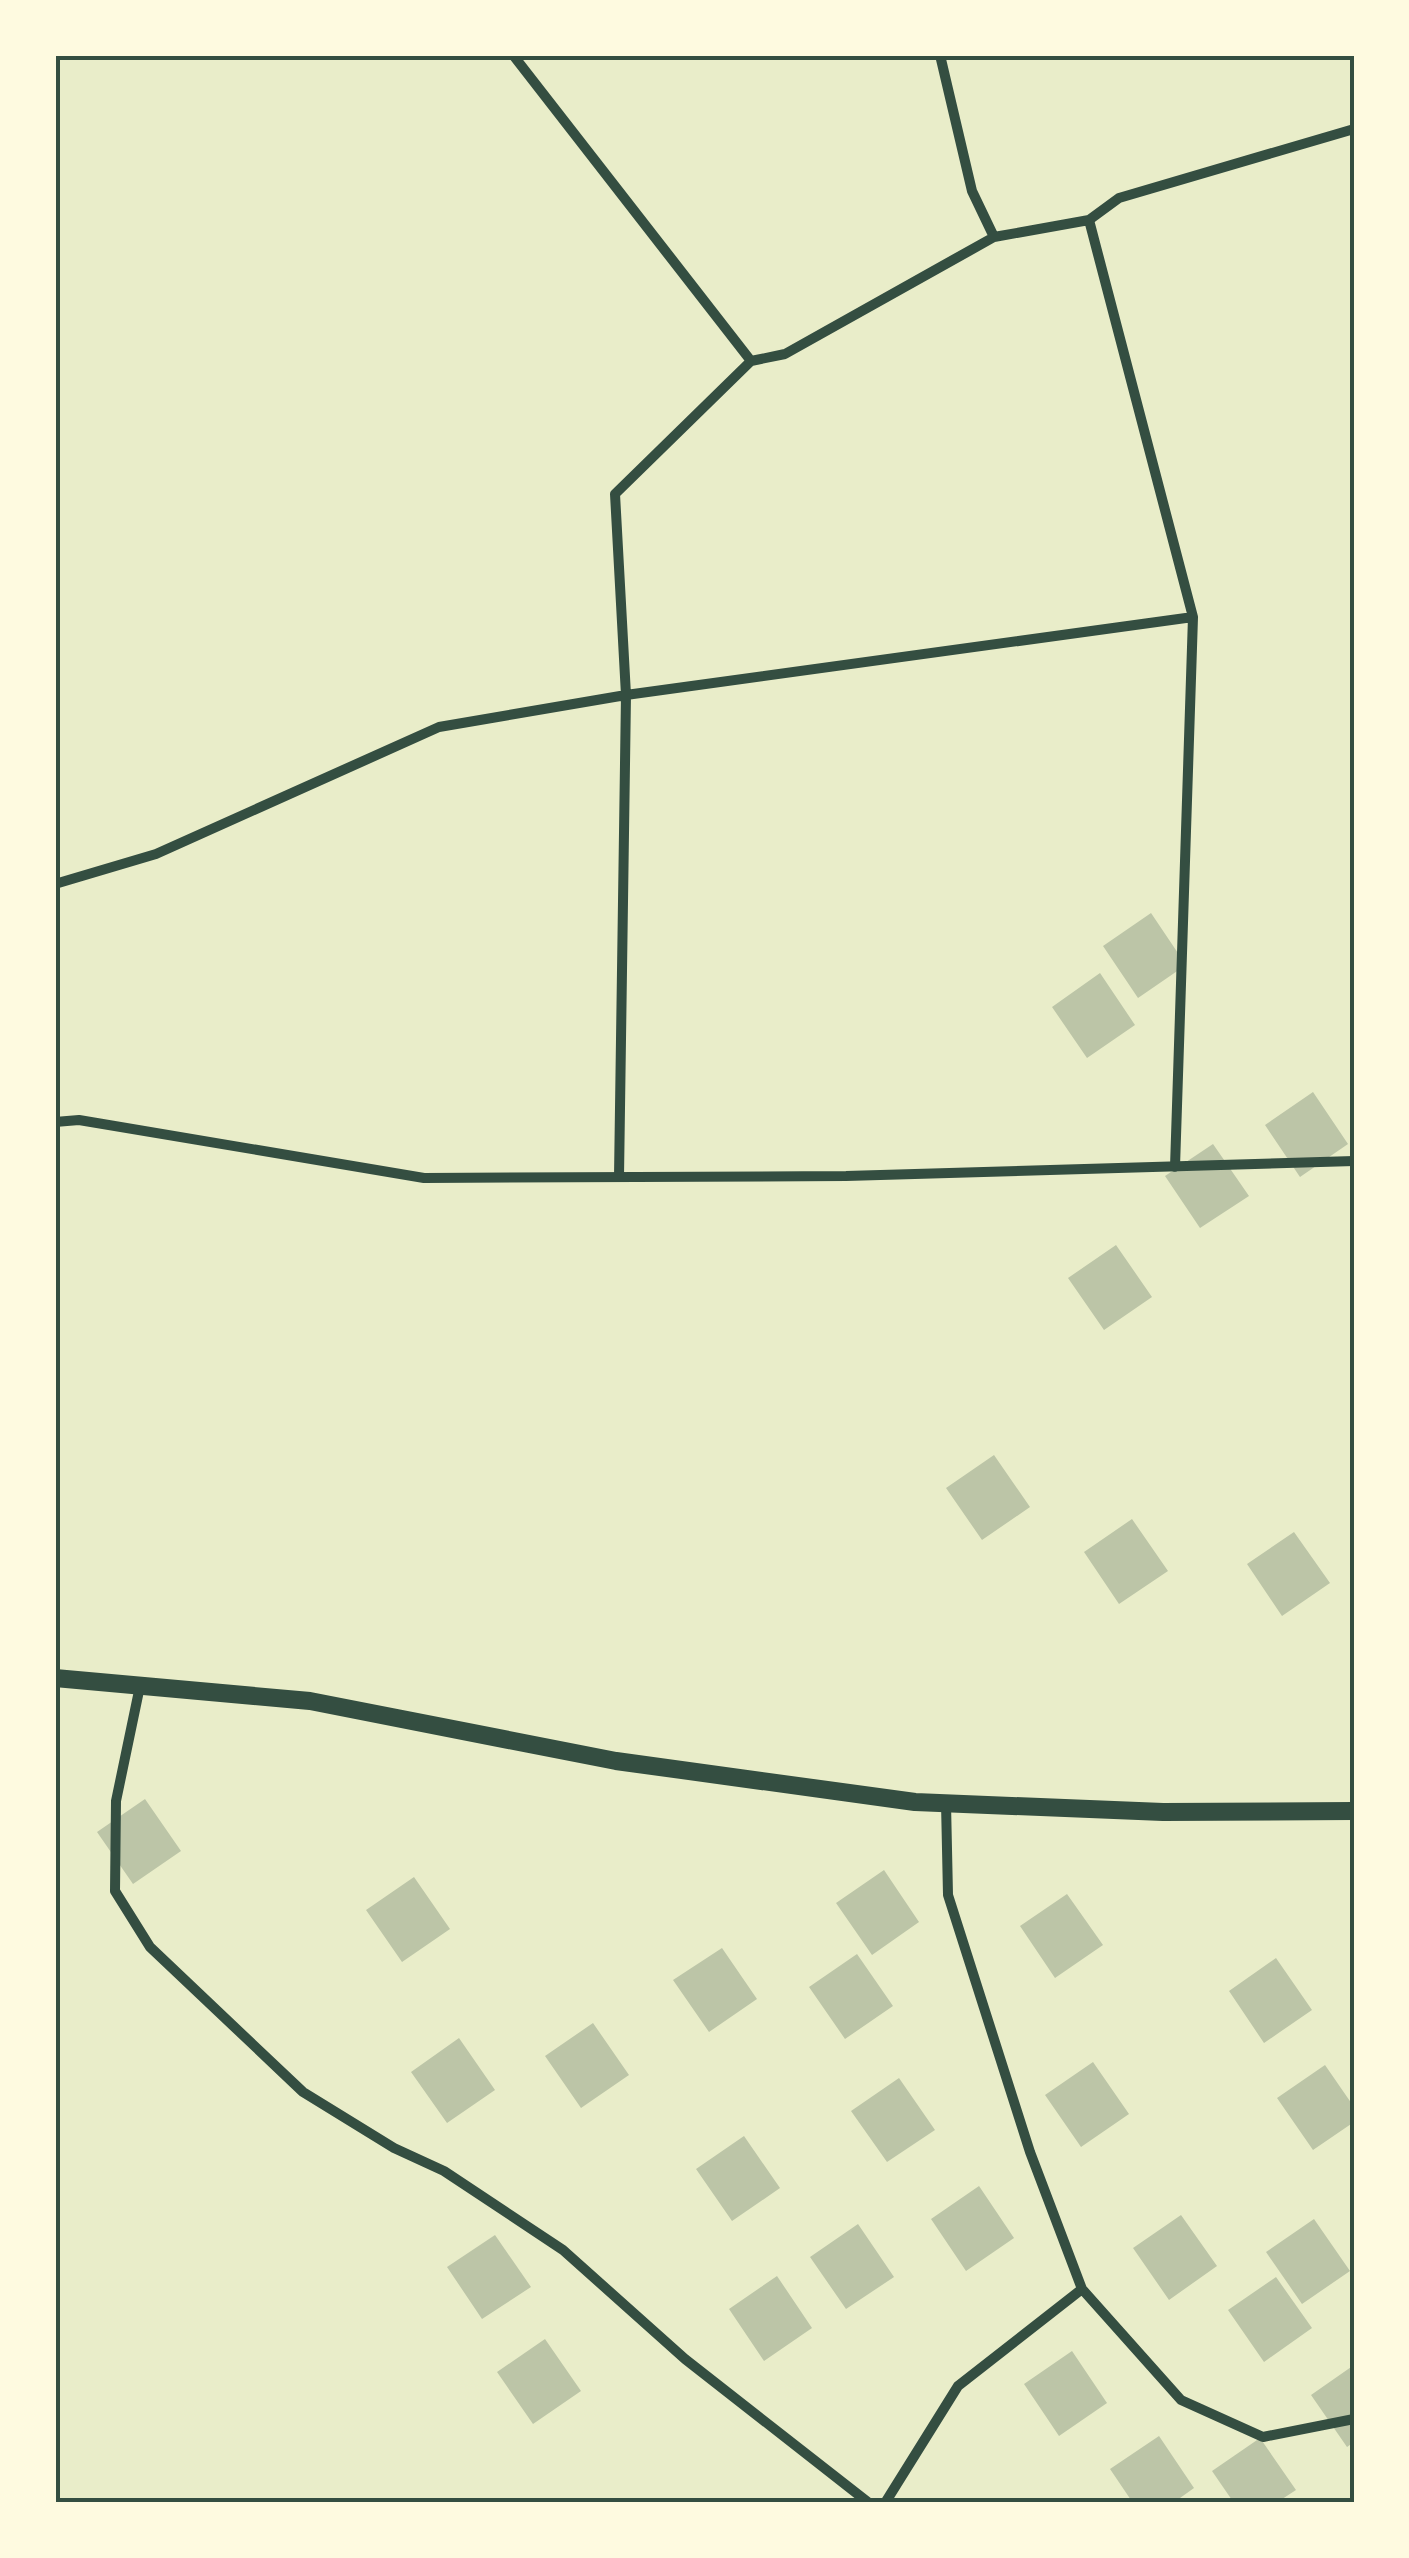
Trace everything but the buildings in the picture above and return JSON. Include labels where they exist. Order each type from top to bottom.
[{"type":"street","points":[[513,55],[751,361]]},
{"type":"street","points":[[940,55],[972,191],[994,237]]},
{"type":"street","points":[[619,1176],[626,695],[614,494],[751,361],[785,354],[994,237],[1089,220],[1119,198],[1354,129]]},
{"type":"street","points":[[1089,220],[1193,617],[1175,1166]]},
{"type":"street","points":[[55,884],[156,854],[439,728],[626,695],[1193,617]]},
{"type":"street","points":[[55,1122],[79,1120],[424,1178],[846,1176],[1354,1162]]},
{"type":"street","points":[[55,1678],[310,1701],[616,1760],[915,1802],[1163,1812],[1354,1812]]},
{"type":"street","points":[[140,1686],[116,1800],[114,1891],[150,1947],[304,2092],[394,2148],[444,2171],[563,2250],[685,2359],[869,2503]]},
{"type":"street","points":[[946,1803],[948,1894],[1030,2152],[1082,2289],[1181,2400],[1264,2436],[1354,2419]]},
{"type":"street","points":[[886,2503],[958,2386],[1082,2289]]}]
